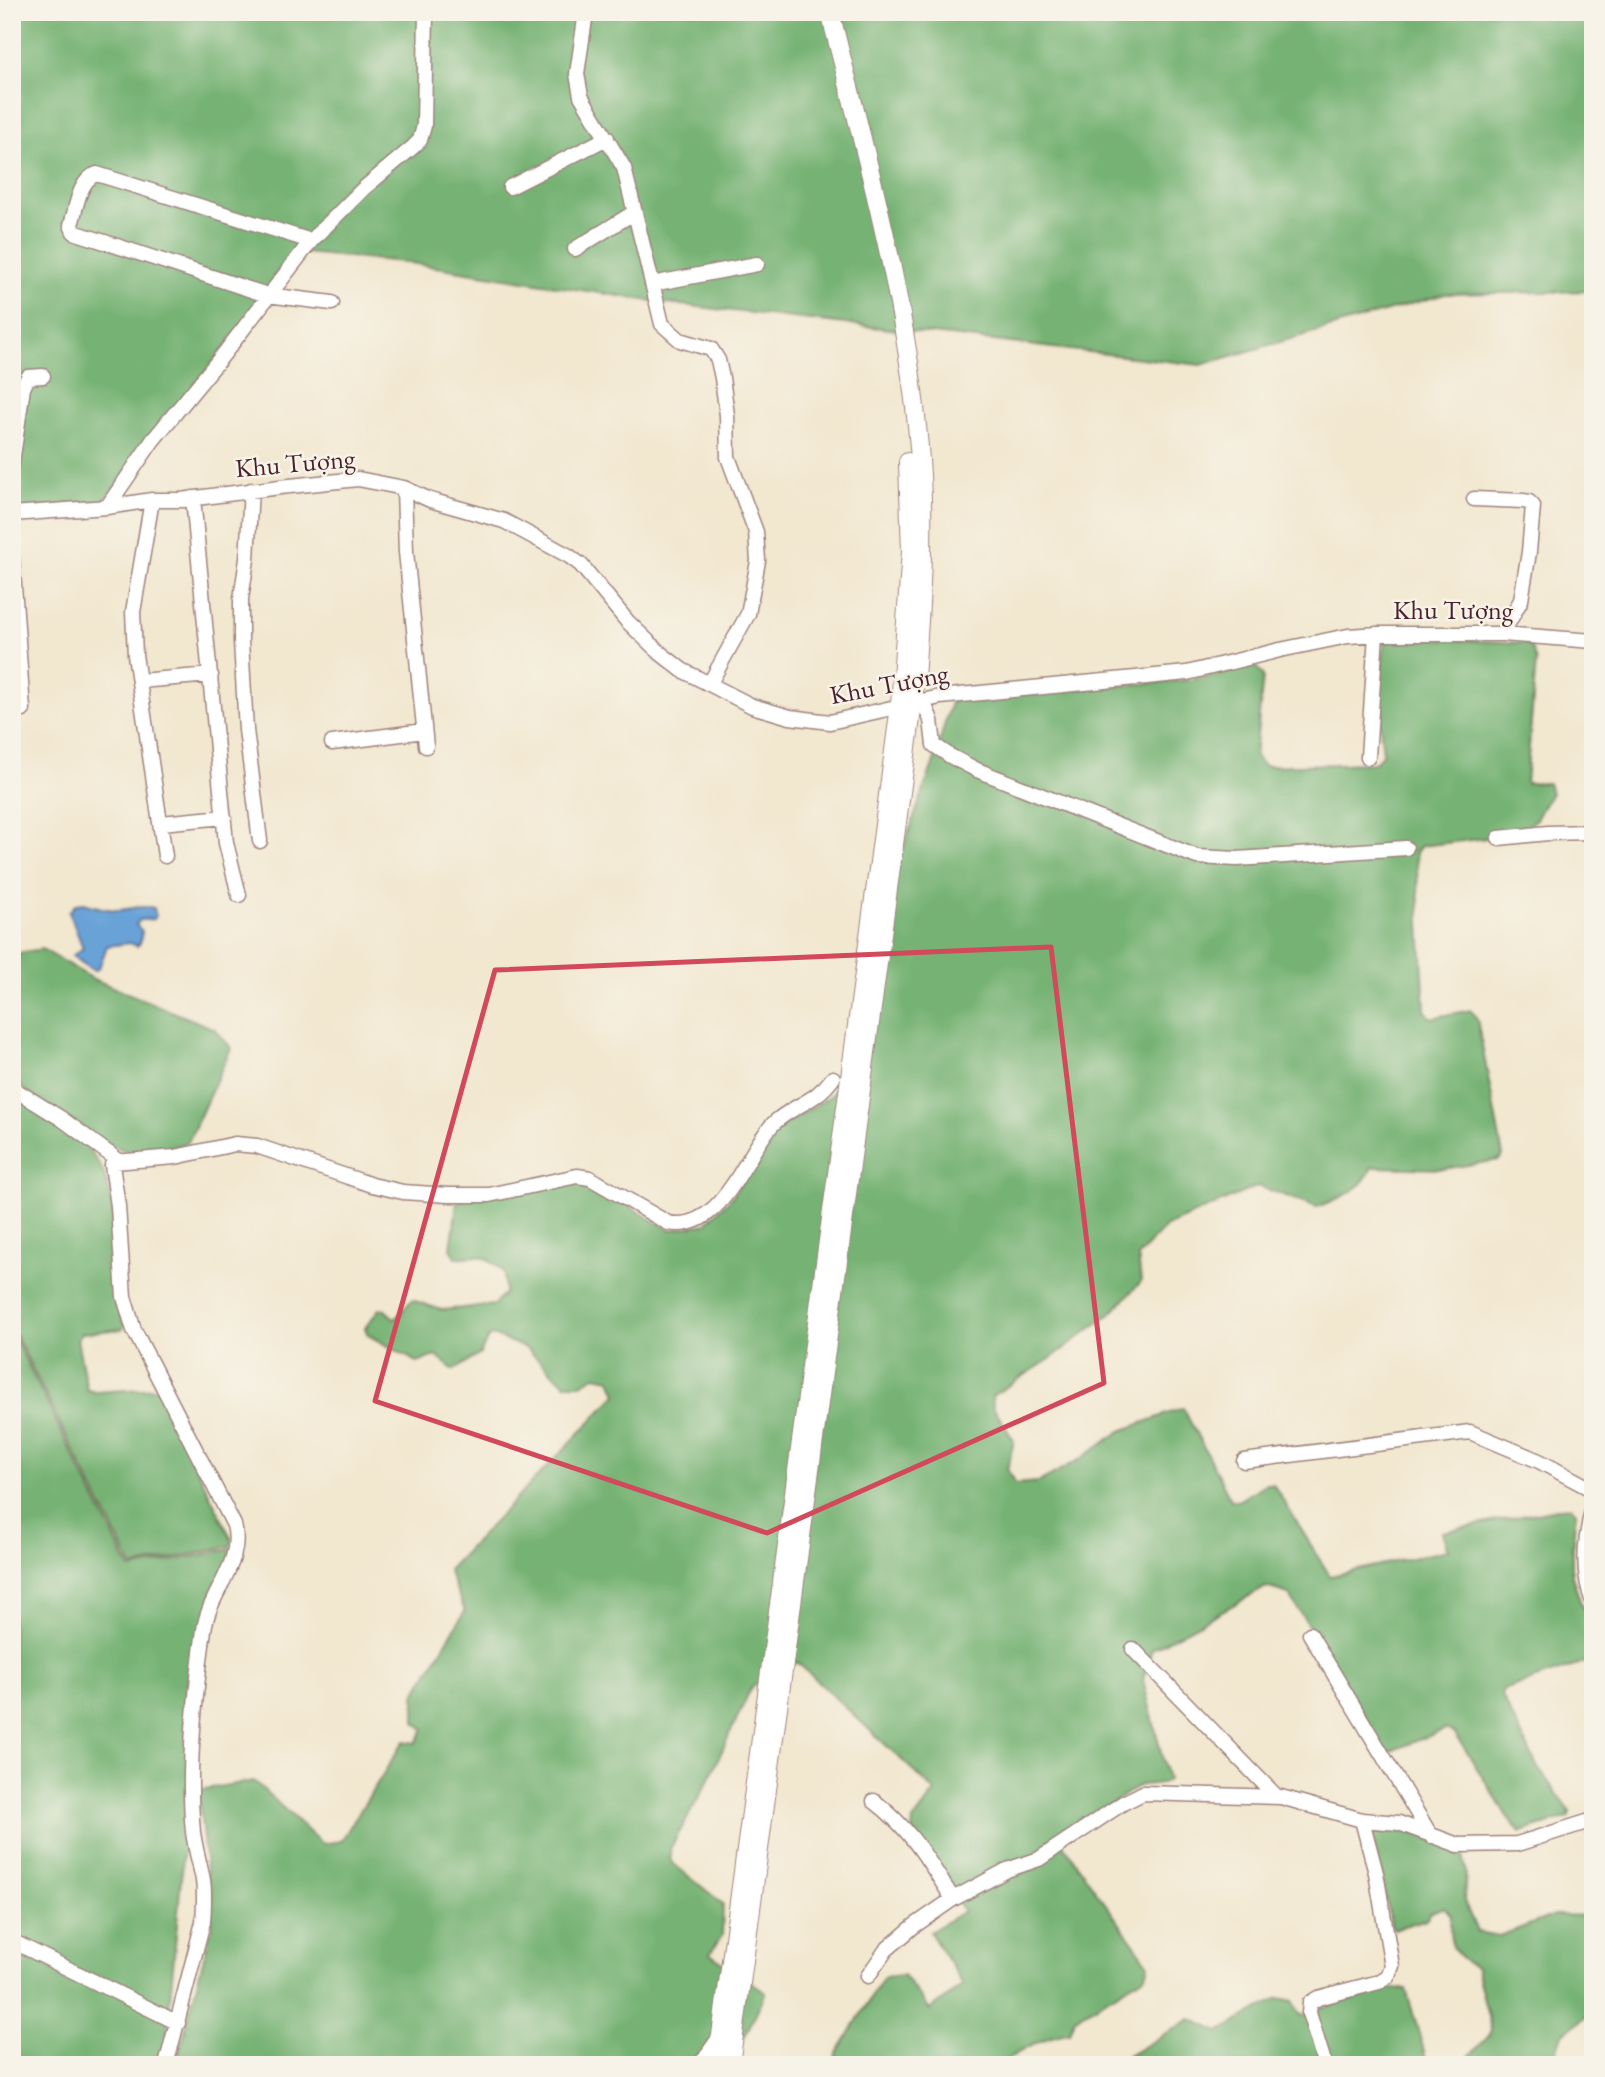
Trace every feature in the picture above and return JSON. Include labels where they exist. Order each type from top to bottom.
[{"type":"main road","points":[[717,2065],[912,703],[909,472],[897,353],[872,223],[821,12]]},
{"type":"main road","points":[[730,2065],[912,703],[924,552],[921,472],[908,352],[883,224],[830,12]]},
{"type":"street","points":[[107,507],[153,440],[311,241],[363,188],[420,140],[424,126],[426,12]]},
{"type":"street","points":[[586,12],[577,74],[585,104],[624,168],[662,324],[680,340],[711,349],[719,360],[727,415],[728,457],[756,532],[758,561],[748,614],[710,683]]},
{"type":"street","points":[[510,187],[607,138]]},
{"type":"street","points":[[311,241],[97,174],[90,176],[85,183],[71,225],[74,232],[267,295],[332,303]]},
{"type":"street","points":[[575,249],[635,212]]},
{"type":"street","points":[[652,284],[757,264]]},
{"type":"street","points":[[12,463],[23,388],[28,377],[43,376]]},
{"type":"street","name":"Khu Tượng","points":[[12,514],[107,507],[358,479],[404,488],[430,500],[504,521],[569,556],[581,565],[628,621],[659,652],[682,670],[752,706],[790,717],[830,722],[940,696],[1187,673],[1348,636],[1502,634],[1593,641]]},
{"type":"street","points":[[332,743],[425,738],[406,552],[404,488]]},
{"type":"street","points":[[251,490],[247,559],[241,599],[241,630],[246,730],[260,841]]},
{"type":"street","points":[[193,498],[224,817],[231,867],[239,895]]},
{"type":"street","points":[[1474,499],[1523,501],[1533,506],[1521,600],[1502,634]]},
{"type":"street","points":[[152,500],[132,612],[139,681],[165,856]]},
{"type":"street","points":[[12,558],[23,710]]},
{"type":"street","points":[[1368,757],[1376,634]]},
{"type":"street","points":[[139,681],[211,675]]},
{"type":"street","points":[[912,703],[931,720],[934,744],[950,756],[1036,794],[1196,856],[1237,859],[1406,848]]},
{"type":"street","points":[[161,823],[224,817]]},
{"type":"street","points":[[1499,838],[1593,832]]},
{"type":"street","points":[[166,2065],[203,1922],[205,1899],[193,1834],[191,1779],[204,1628],[214,1595],[231,1566],[237,1548],[234,1525],[134,1330],[124,1297],[118,1206],[112,1165],[114,1162],[175,1157],[235,1144],[257,1146],[372,1185],[403,1192],[448,1195],[489,1195],[577,1176],[590,1178],[668,1223],[679,1225],[692,1222],[714,1207],[740,1175],[775,1123],[812,1100],[833,1078]]},
{"type":"street","points":[[12,1088],[62,1119],[120,1161]]},
{"type":"street","points":[[1244,1461],[1470,1432],[1539,1461],[1593,1490]]},
{"type":"street","points":[[1593,1506],[1585,1558],[1586,1583],[1593,1602]]},
{"type":"street","points":[[1310,1634],[1431,1836]]},
{"type":"street","points":[[1133,1649],[1276,1796]]},
{"type":"street","points":[[868,1976],[886,1950],[914,1926],[953,1899],[1007,1870],[1039,1859],[1123,1803],[1143,1793],[1276,1796],[1363,1820],[1399,1823],[1458,1846],[1517,1844],[1593,1820]]},
{"type":"street","points":[[874,1801],[896,1817],[913,1838],[953,1899]]},
{"type":"street","points":[[1325,2065],[1309,2013],[1310,2003],[1318,1998],[1379,1982],[1388,1976],[1392,1966],[1376,1872],[1363,1820]]},
{"type":"street","points":[[12,1941],[178,2023]]},
{"type":"street","points":[[700,2065],[721,2035]]},
{"type":"highlighted area","points":[[1051,947],[1104,1383],[767,1533],[375,1401],[495,970]]},
{"type":"green space","points":[[12,12],[1593,12],[1593,291],[1445,294],[1201,365],[664,303],[404,262],[293,252],[242,326],[103,501],[12,510]]},
{"type":"green space","points":[[1395,637],[1525,643],[1531,646],[1536,661],[1526,783],[1548,783],[1551,793],[1536,819],[1527,826],[1527,833],[1421,846],[1416,852],[1425,1010],[1431,1018],[1471,1010],[1477,1019],[1503,1156],[1499,1160],[1443,1169],[1372,1167],[1356,1188],[1317,1207],[1258,1186],[1166,1226],[1138,1256],[1141,1282],[1110,1314],[1050,1359],[992,1396],[993,1407],[1014,1441],[1007,1469],[1015,1484],[1039,1482],[1079,1460],[1121,1431],[1183,1408],[1231,1500],[1238,1501],[1265,1484],[1273,1484],[1330,1576],[1448,1550],[1442,1532],[1571,1506],[1576,1512],[1572,1575],[1580,1601],[1593,1626],[1593,1660],[1502,1690],[1502,1696],[1538,1768],[1570,1811],[1569,1817],[1521,1832],[1510,1821],[1455,1733],[1446,1729],[1386,1753],[1289,1594],[1266,1587],[1152,1649],[1143,1680],[1168,1780],[1138,1786],[1060,1840],[1149,1965],[1146,1975],[1074,2019],[1069,2033],[1034,2044],[1001,2065],[845,2065],[835,2056],[884,1977],[903,1975],[930,2010],[963,1985],[930,1932],[964,1911],[912,1830],[913,1821],[934,1790],[797,1662],[751,1688],[708,1781],[670,1849],[671,1862],[723,1904],[722,1935],[710,1954],[766,1992],[731,2065],[176,2065],[212,1926],[198,1790],[254,1781],[322,1844],[341,1841],[404,1741],[416,1743],[424,1729],[415,1722],[415,1694],[465,1611],[448,1570],[617,1394],[611,1379],[595,1376],[581,1384],[565,1384],[526,1348],[492,1335],[480,1354],[454,1370],[436,1356],[417,1362],[368,1335],[365,1328],[379,1309],[384,1309],[395,1319],[412,1300],[442,1310],[494,1305],[505,1293],[504,1272],[498,1266],[482,1257],[457,1258],[451,1249],[457,1203],[462,1199],[567,1180],[589,1182],[670,1230],[705,1224],[732,1197],[773,1132],[830,1096],[842,1082],[877,921],[934,761],[951,702],[964,698],[1190,680],[1256,666],[1263,676],[1255,756],[1264,766],[1375,763],[1383,753],[1378,707],[1384,644]]},
{"type":"green space","points":[[42,949],[93,979],[215,1029],[231,1048],[188,1142],[152,1151],[137,1152],[117,1147],[70,1121],[12,1081],[12,974],[19,953]]},
{"type":"green space","points":[[12,1095],[79,1139],[103,1171],[111,1197],[115,1236],[115,1292],[124,1326],[123,1329],[82,1333],[77,1339],[87,1390],[95,1392],[157,1388],[232,1540],[231,1546],[132,1567],[12,1328]]},
{"type":"green space","points":[[12,1333],[130,1569],[237,1548],[204,1628],[164,2065],[12,2065]]},
{"type":"green space","points":[[1379,1824],[1422,1836],[1463,1856],[1466,1870],[1464,1901],[1477,1932],[1499,1936],[1555,1915],[1593,1916],[1593,2012],[1562,2034],[1556,2051],[1533,2065],[1463,2065],[1489,2036],[1491,2029],[1476,1968],[1456,1952],[1450,1933],[1451,1915],[1444,1907],[1429,1913],[1427,1919],[1394,1929],[1391,1925],[1371,1830]]},
{"type":"green space","points":[[1389,1988],[1406,1989],[1428,2065],[1112,2065],[1191,2019],[1219,2032],[1279,1998],[1293,2001],[1301,2016]]},
{"type":"water","points":[[84,903],[114,910],[154,908],[156,916],[154,919],[140,920],[136,925],[142,931],[137,946],[130,943],[107,946],[99,968],[94,971],[72,956],[83,948],[69,912],[76,904]]}]
